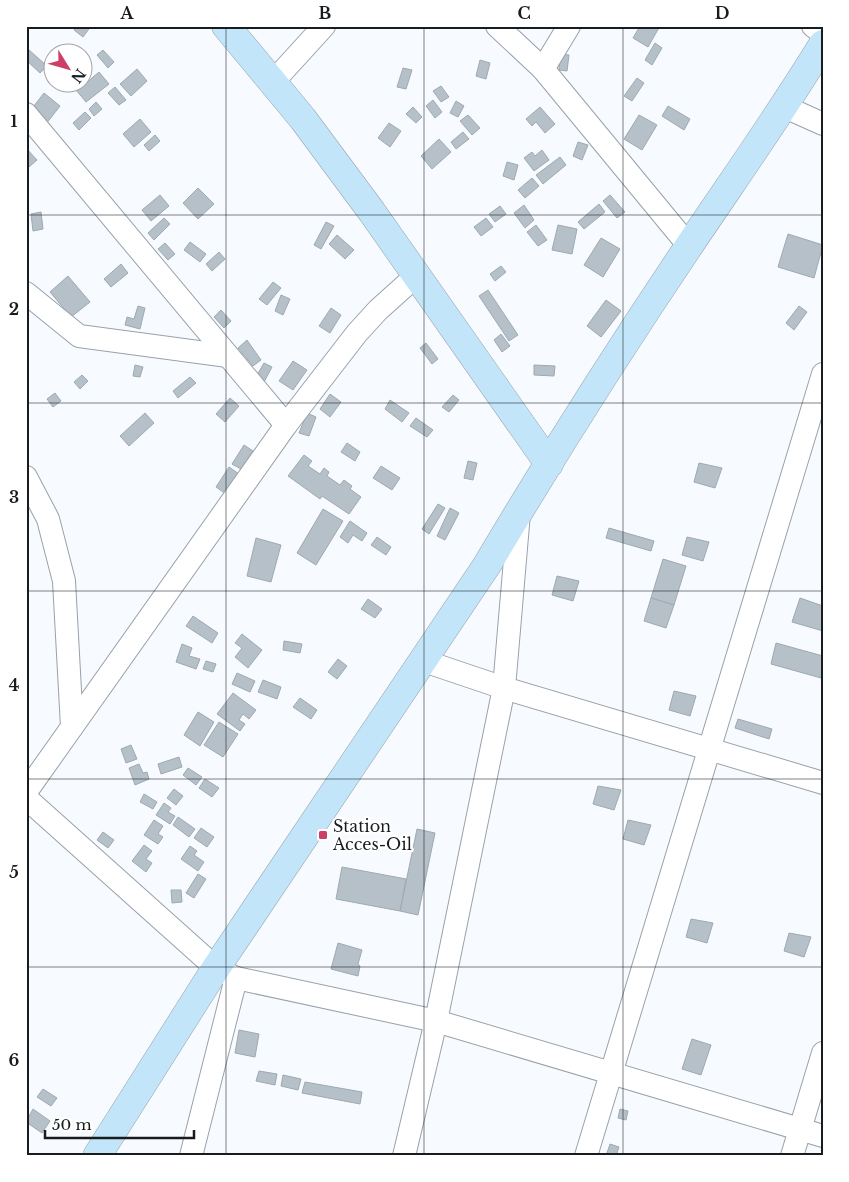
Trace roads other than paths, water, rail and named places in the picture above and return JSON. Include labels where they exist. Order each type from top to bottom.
[{"type":"street","points":[[226,26],[303,119],[418,275],[549,464]]},
{"type":"street","points":[[273,82],[324,26]]},
{"type":"street","points":[[497,26],[543,69],[689,246]]},
{"type":"street","points":[[543,69],[569,26]]},
{"type":"street","points":[[814,26],[823,34]]},
{"type":"street","points":[[97,1156],[226,973],[421,660],[487,565],[519,510],[689,246],[785,106],[823,44]]},
{"type":"street","points":[[785,106],[823,124]]},
{"type":"street","points":[[26,114],[286,425]]},
{"type":"street","points":[[26,792],[286,425],[357,333],[378,310],[418,275]]},
{"type":"street","points":[[26,293],[79,336],[228,356]]},
{"type":"street","points":[[586,1156],[709,749],[815,430],[823,374]]},
{"type":"street","points":[[26,477],[48,519],[64,581],[72,726]]},
{"type":"street","points":[[404,1156],[436,1021],[504,688],[519,510]]},
{"type":"street","points":[[421,660],[504,688],[823,782]]},
{"type":"street","points":[[26,798],[226,973],[436,1021],[823,1136]]},
{"type":"street","points":[[191,1156],[226,973]]},
{"type":"street","points":[[792,1156],[823,1053]]},
{"type":"place","name":"Station Acces-Oil","points":[[323,835]]}]
